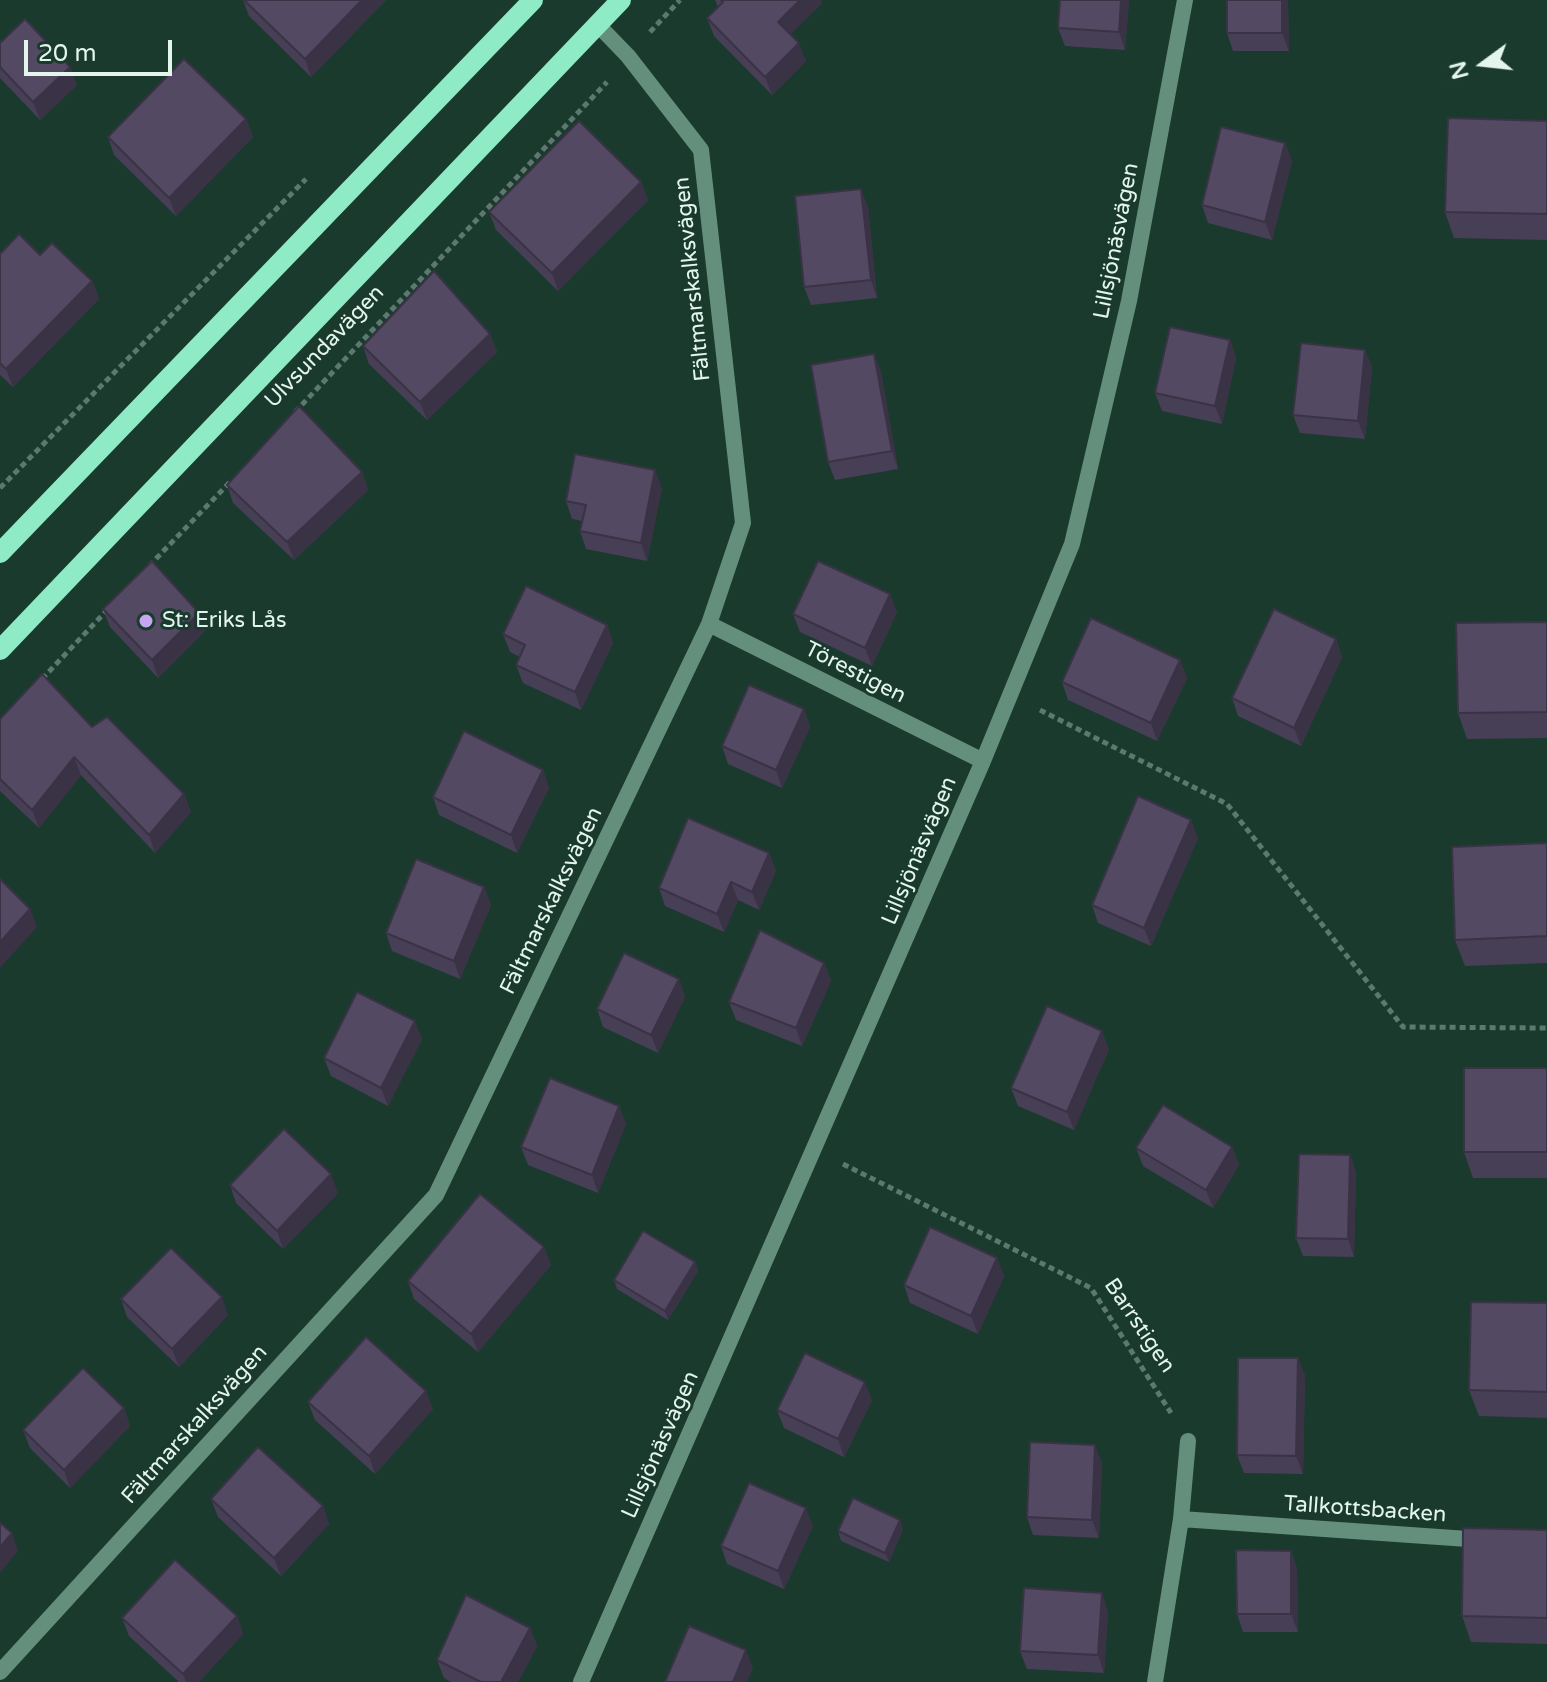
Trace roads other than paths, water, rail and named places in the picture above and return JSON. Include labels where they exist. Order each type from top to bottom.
[{"type":"main road","points":[[0,553],[533,0]]},
{"type":"main road","name":"Ulvsundavägen","points":[[0,650],[621,0]]},
{"type":"street","name":"Lillsjönäsvägen","points":[[581,1682],[983,761],[1072,544],[1129,301],[1185,0]]},
{"type":"street","name":"Fältmarskalksvägen","points":[[0,1672],[436,1195],[709,624],[743,523],[701,150],[628,56],[598,25]]},
{"type":"street","name":"Törestigen","points":[[709,624],[983,761]]},
{"type":"street","points":[[1155,1682],[1181,1519],[1188,1441]]},
{"type":"street","name":"Tallkottsbacken","points":[[1181,1519],[1500,1541]]},
{"type":"place","name":"St: Eriks Lås","points":[[146,621]]}]
